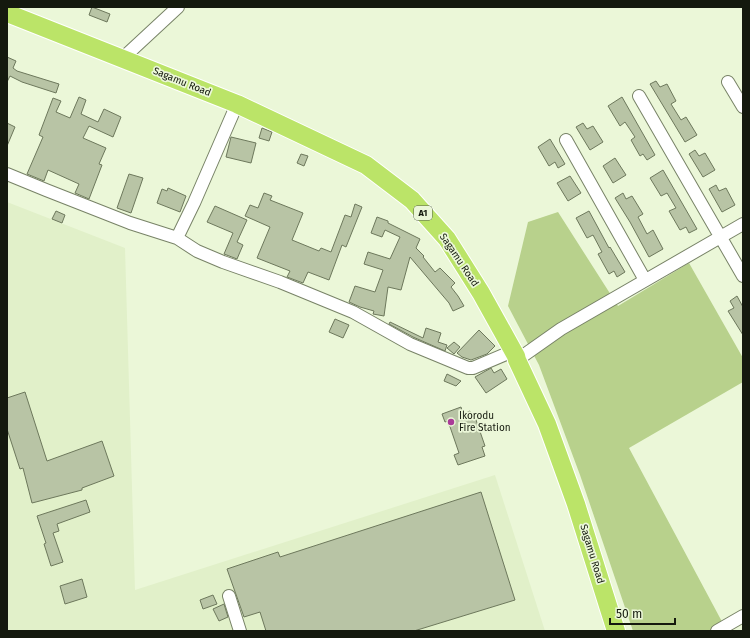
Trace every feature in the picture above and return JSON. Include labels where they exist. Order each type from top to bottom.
[{"type":"highway","name":"Sagamu Road","points":[[8,16],[123,58],[237,104],[366,165],[412,200],[446,239],[481,293],[515,356],[547,424],[576,504],[616,631]]},
{"type":"street","points":[[123,58],[178,7]]},
{"type":"street","points":[[728,82],[743,107]]},
{"type":"street","points":[[639,96],[743,276]]},
{"type":"street","points":[[177,238],[194,203],[237,104]]},
{"type":"street","points":[[566,140],[645,280]]},
{"type":"street","points":[[7,174],[130,222],[177,238],[197,250],[223,262],[280,282],[353,312],[410,344],[468,368],[473,368],[515,356],[743,224]]},
{"type":"street","points":[[229,596],[240,631]]},
{"type":"street","points":[[717,631],[743,616]]},
{"type":"shaded area","points":[[7,202],[125,248],[135,590],[495,475],[545,631],[7,631]]},
{"type":"green space","points":[[558,212],[618,306],[689,263],[743,358],[743,382],[629,448],[727,631],[633,631],[580,475],[539,365],[508,306],[528,222]]},
{"type":"building","points":[[92,7],[110,14],[107,22],[89,15]]},
{"type":"building","points":[[7,57],[16,61],[13,68],[17,71],[59,84],[56,93],[22,82],[10,76],[7,82]]},
{"type":"building","points":[[656,81],[660,87],[667,84],[676,101],[671,104],[681,120],[686,117],[697,135],[685,142],[650,84]]},
{"type":"building","points":[[79,97],[86,100],[81,114],[98,122],[104,109],[121,117],[113,137],[89,126],[83,138],[106,148],[99,164],[102,165],[89,199],[75,193],[79,184],[48,170],[44,181],[27,174],[43,137],[39,135],[53,98],[61,101],[56,112],[70,118]]},
{"type":"building","points":[[622,97],[655,155],[647,160],[643,154],[640,156],[631,140],[635,137],[625,122],[620,126],[608,106]]},
{"type":"building","points":[[7,123],[15,127],[7,146]]},
{"type":"building","points":[[583,123],[587,129],[593,126],[603,142],[590,150],[576,127]]},
{"type":"building","points":[[262,128],[272,132],[269,141],[259,138]]},
{"type":"building","points":[[231,137],[256,143],[251,163],[226,157]]},
{"type":"building","points":[[550,139],[565,164],[558,168],[555,162],[549,166],[538,147]]},
{"type":"building","points":[[695,150],[699,156],[705,153],[715,170],[703,177],[689,154]]},
{"type":"building","points":[[301,154],[308,156],[304,166],[297,163]]},
{"type":"building","points":[[615,158],[626,175],[613,183],[603,166]]},
{"type":"building","points":[[663,170],[697,229],[689,233],[686,227],[680,230],[669,211],[676,208],[667,193],[661,196],[650,178]]},
{"type":"building","points":[[129,174],[143,178],[131,213],[117,208]]},
{"type":"building","points":[[570,176],[581,193],[568,201],[557,183]]},
{"type":"building","points":[[716,185],[719,191],[726,188],[735,205],[722,212],[709,189]]},
{"type":"building","points":[[168,188],[186,196],[180,212],[157,203],[162,189],[167,191]]},
{"type":"building","points":[[264,193],[272,196],[270,200],[303,213],[292,240],[319,251],[321,248],[331,252],[345,215],[351,217],[355,204],[362,207],[346,247],[342,245],[329,280],[308,272],[303,283],[287,277],[290,271],[257,258],[270,227],[245,216],[250,205],[258,208]]},
{"type":"building","points":[[623,193],[626,199],[632,196],[643,214],[638,217],[647,234],[653,230],[663,249],[649,257],[615,198]]},
{"type":"building","points":[[215,206],[247,220],[237,242],[243,245],[237,259],[224,254],[233,233],[207,222]]},
{"type":"building","points":[[56,211],[65,215],[62,223],[52,219]]},
{"type":"building","points":[[589,211],[609,248],[610,247],[625,272],[617,277],[614,271],[609,274],[598,254],[602,252],[593,235],[587,238],[576,218]]},
{"type":"building","points":[[377,217],[388,221],[388,223],[420,239],[416,248],[424,256],[423,257],[435,272],[440,268],[455,283],[451,287],[464,306],[453,311],[449,303],[410,257],[401,290],[388,287],[384,316],[373,314],[374,311],[349,302],[355,286],[375,292],[383,270],[364,264],[368,252],[390,259],[400,237],[385,230],[382,237],[371,233]]},
{"type":"building","points":[[737,296],[743,307],[743,335],[728,311],[734,308],[730,301]]},
{"type":"building","points":[[335,319],[349,325],[343,338],[329,332]]},
{"type":"building","points":[[390,322],[423,338],[426,328],[441,333],[438,342],[447,345],[445,351],[413,337],[389,324]]},
{"type":"building","points":[[479,330],[495,346],[487,354],[471,360],[462,357],[457,353]]},
{"type":"building","points":[[454,342],[460,347],[454,354],[447,348]]},
{"type":"building","points":[[491,368],[494,373],[501,369],[507,379],[486,393],[475,377]]},
{"type":"building","points":[[447,374],[461,381],[456,386],[444,381]]},
{"type":"building","points":[[25,392],[47,461],[102,441],[114,476],[82,488],[82,490],[32,503],[23,468],[20,469],[7,429],[7,398]]},
{"type":"building","points":[[461,407],[463,414],[470,411],[472,418],[475,417],[485,446],[482,447],[485,456],[458,465],[454,455],[459,453],[448,421],[445,422],[442,414]]},
{"type":"building","points":[[481,492],[515,600],[414,631],[266,631],[260,612],[244,617],[227,569],[278,552],[280,557]]},
{"type":"building","points":[[86,500],[90,512],[57,524],[59,531],[53,533],[63,562],[51,566],[44,544],[46,543],[37,516]]},
{"type":"building","points":[[82,579],[87,597],[65,604],[60,586]]},
{"type":"building","points":[[213,595],[217,604],[203,609],[200,600]]},
{"type":"building","points":[[224,604],[228,617],[219,621],[213,609]]},
{"type":"place","name":"Ikorodu Fire Station","points":[[451,422]]}]
